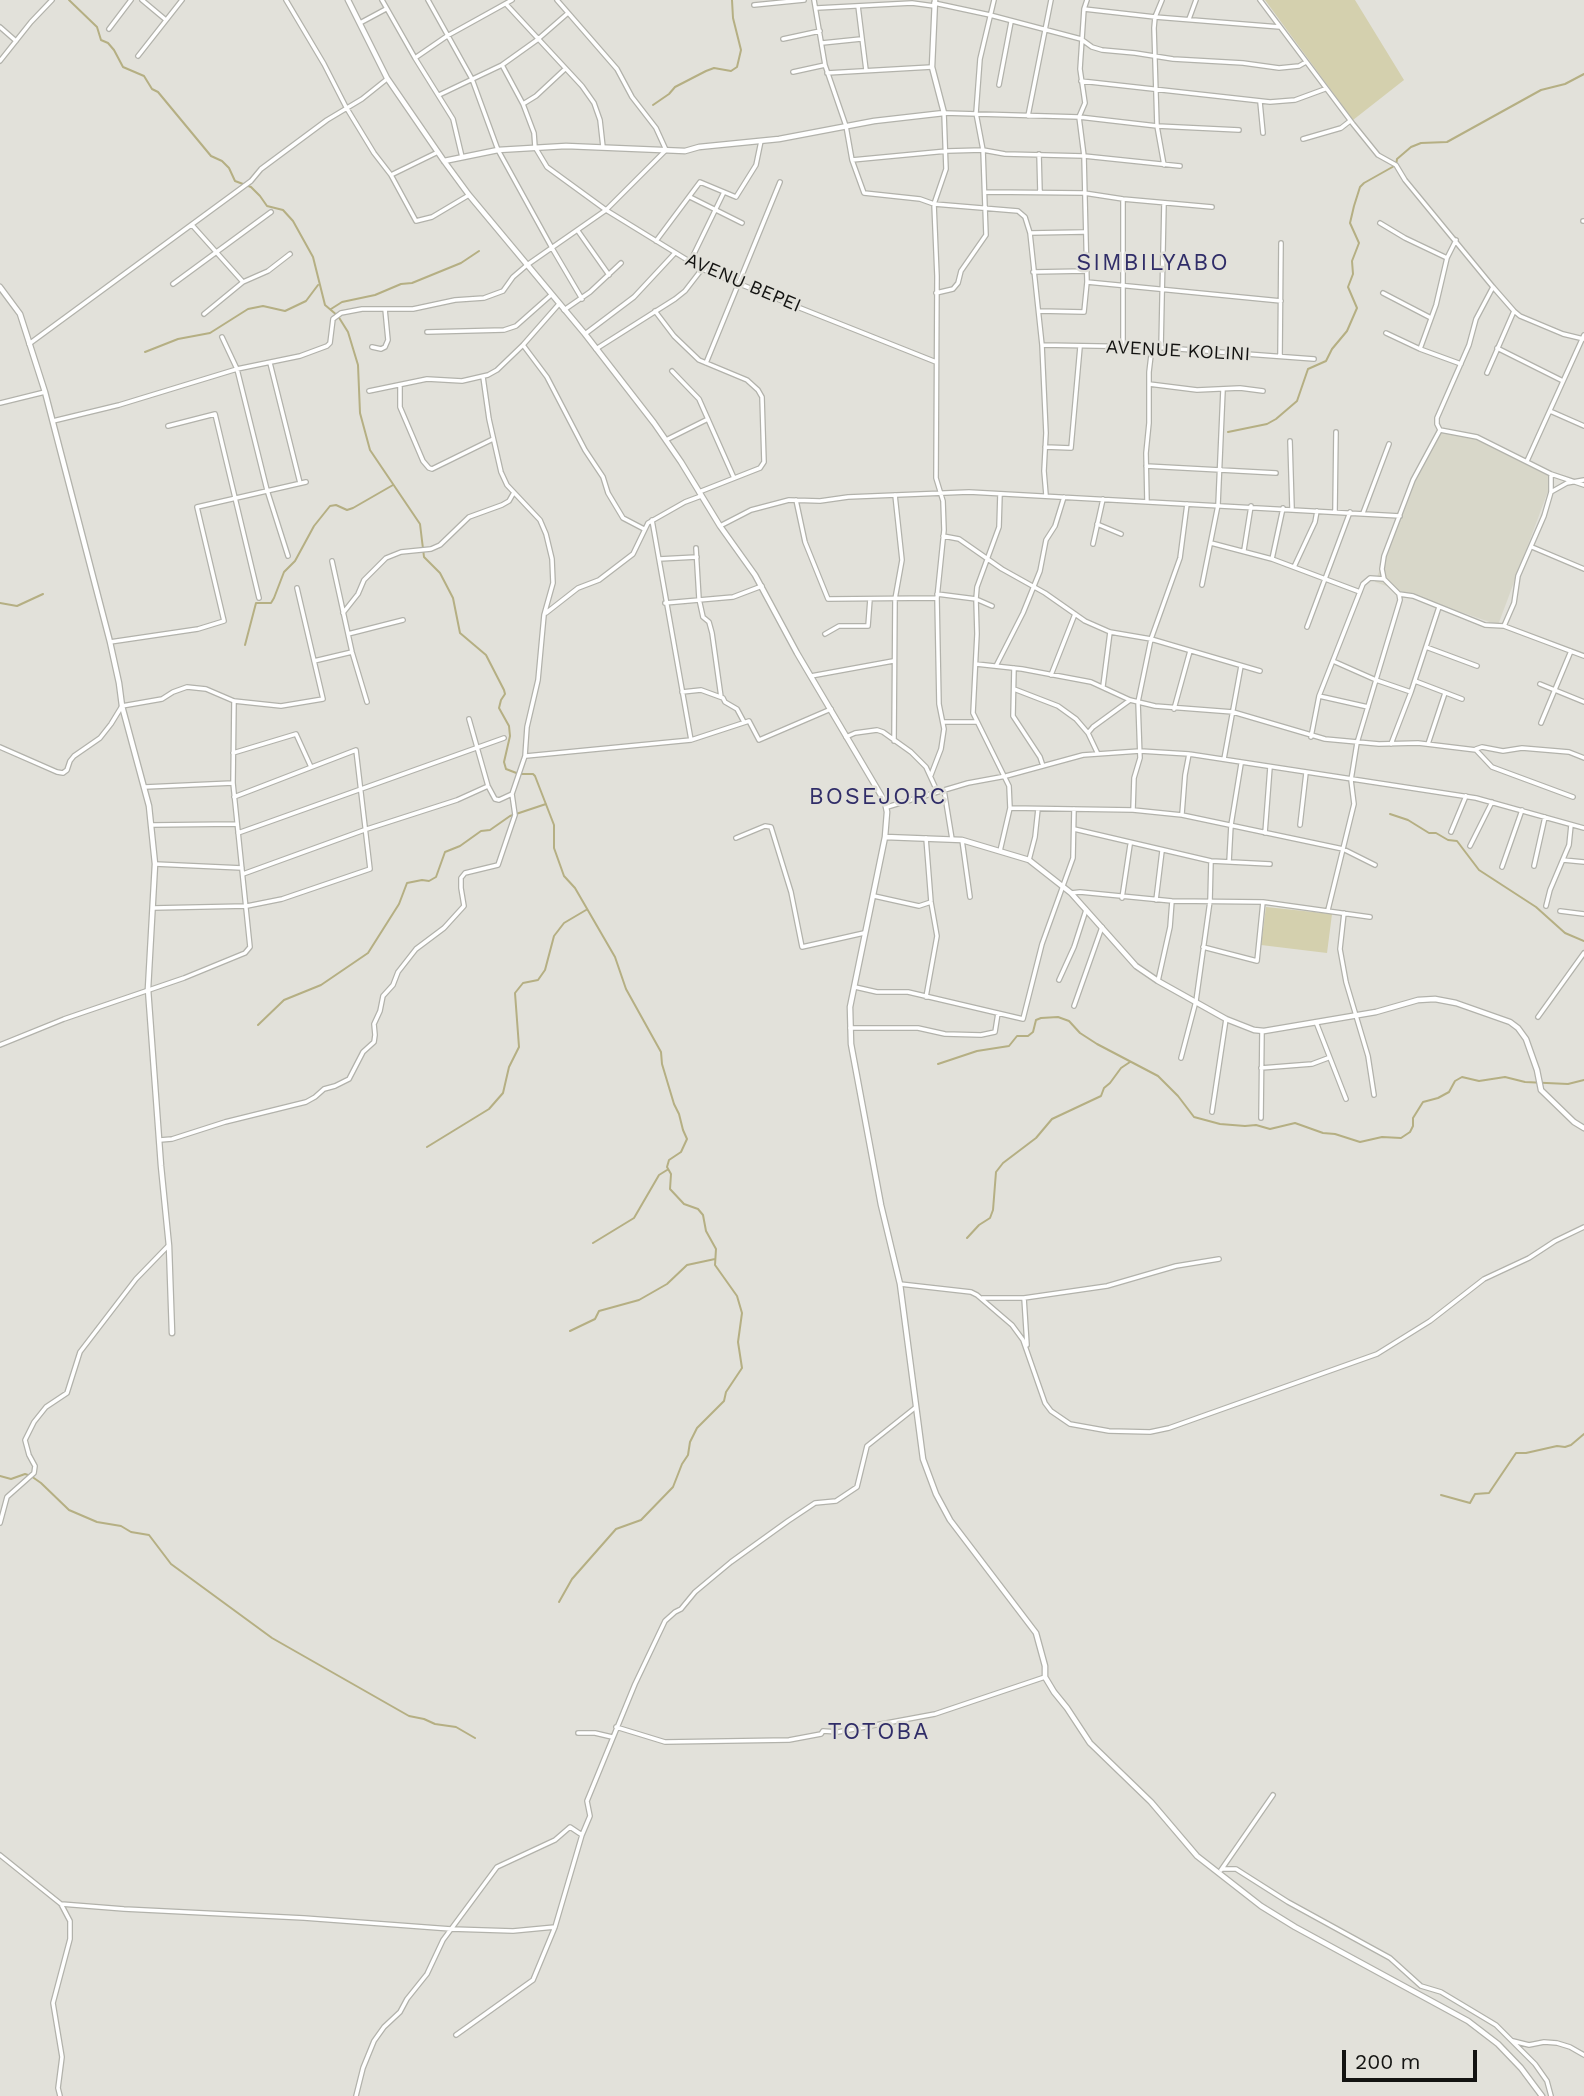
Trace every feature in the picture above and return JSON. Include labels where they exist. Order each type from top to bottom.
[{"type":"street","points":[[0,61],[52,0]]},
{"type":"street","points":[[109,29],[131,0]]},
{"type":"street","points":[[142,0],[166,20]]},
{"type":"street","points":[[138,56],[182,0]]},
{"type":"street","points":[[286,0],[346,107],[391,175],[416,221],[432,217],[469,195]]},
{"type":"street","points":[[348,0],[387,78],[444,161],[469,195],[585,334],[666,440],[720,526],[762,586],[887,807],[885,837],[874,896],[853,987],[850,1007],[851,1044],[881,1205],[900,1284],[923,1459],[936,1494],[950,1520],[1037,1633],[1045,1677],[1090,1743],[1150,1802],[1197,1856],[1218,1875],[1295,1927],[1468,2021],[1498,2044],[1542,2096]]},
{"type":"street","points":[[382,0],[453,119],[462,157]]},
{"type":"street","points":[[428,0],[472,79],[498,150],[582,299]]},
{"type":"street","points":[[415,58],[447,36],[512,0]]},
{"type":"street","points":[[557,0],[617,69],[632,97],[656,128],[666,150]]},
{"type":"street","points":[[754,5],[804,0]]},
{"type":"street","points":[[814,0],[827,73],[846,126],[852,160],[864,193],[934,204],[1018,211],[1025,217],[1030,233],[1042,345],[1046,496]]},
{"type":"street","points":[[936,293],[953,289],[958,283],[961,271],[986,235],[984,150],[976,113],[980,59],[994,0]]},
{"type":"street","points":[[1028,116],[1051,0]]},
{"type":"street","points":[[1039,311],[1084,313],[1087,282],[1084,156],[1079,117],[1085,103],[1081,82],[1084,9],[1087,0]]},
{"type":"street","points":[[1162,0],[1155,17],[1155,57],[1157,126],[1164,165]]},
{"type":"street","points":[[1189,19],[1196,0]]},
{"type":"street","points":[[1260,0],[1350,121],[1378,155],[1396,164],[1405,180],[1514,311],[1563,334],[1583,338],[1527,462]]},
{"type":"street","points":[[817,8],[934,3],[1082,39],[1093,47],[1155,57],[1279,68],[1299,66],[1306,62]]},
{"type":"street","points":[[930,775],[941,749],[944,722],[939,704],[937,596],[943,537],[943,501],[936,478],[934,204],[946,169],[947,151],[944,113],[932,67],[934,3]]},
{"type":"street","points":[[506,5],[582,86],[594,103],[600,120],[603,147]]},
{"type":"street","points":[[858,6],[866,70]]},
{"type":"street","points":[[360,24],[386,9]]},
{"type":"street","points":[[1084,9],[1280,27]]},
{"type":"street","points":[[439,95],[502,65],[568,13]]},
{"type":"street","points":[[999,85],[1012,20]]},
{"type":"street","points":[[0,27],[16,41]]},
{"type":"street","points":[[783,39],[820,32]]},
{"type":"street","points":[[822,43],[861,39]]},
{"type":"street","points":[[502,65],[523,104],[534,132],[535,147]]},
{"type":"street","points":[[793,72],[825,65]]},
{"type":"street","points":[[827,73],[932,67]]},
{"type":"street","points":[[523,104],[536,96],[565,69]]},
{"type":"street","points":[[29,344],[251,181],[261,169],[346,107],[362,99],[387,78]]},
{"type":"street","points":[[1081,82],[1260,102],[1295,100],[1325,89]]},
{"type":"street","points":[[1260,102],[1263,133]]},
{"type":"street","points":[[444,161],[498,150],[535,147],[685,151],[699,146],[761,141],[944,113],[1079,117],[1157,126],[1239,130]]},
{"type":"street","points":[[1303,139],[1341,128],[1350,121]]},
{"type":"street","points":[[656,241],[699,182],[736,197],[755,165],[761,141]]},
{"type":"street","name":"AVENU BEPEI","points":[[535,147],[547,167],[606,210],[702,269],[937,362]]},
{"type":"street","points":[[53,421],[119,405],[237,369],[300,356],[327,346],[330,343],[332,320],[341,313],[362,309],[405,310],[454,300],[484,298],[503,291],[513,277],[527,265],[606,210],[666,150]]},
{"type":"street","points":[[852,160],[984,150],[1004,154],[1084,156],[1180,166]]},
{"type":"street","points":[[391,175],[438,152]]},
{"type":"street","points":[[1039,154],[1040,192]]},
{"type":"street","points":[[706,363],[780,182]]},
{"type":"street","points":[[690,262],[724,192]]},
{"type":"street","points":[[986,192],[1084,193],[1212,207]]},
{"type":"street","points":[[690,197],[742,223]]},
{"type":"street","points":[[1122,199],[1123,347]]},
{"type":"street","points":[[1161,348],[1164,203]]},
{"type":"street","points":[[173,284],[271,212]]},
{"type":"street","points":[[1380,223],[1447,258]]},
{"type":"street","points":[[192,225],[243,282]]},
{"type":"street","points":[[577,230],[609,275]]},
{"type":"street","points":[[1030,233],[1084,232]]},
{"type":"street","points":[[1420,349],[1432,318],[1447,258],[1456,240]]},
{"type":"street","points":[[1280,356],[1281,243]]},
{"type":"street","points":[[585,334],[634,297],[674,253]]},
{"type":"street","points":[[204,314],[243,282],[268,271],[290,254]]},
{"type":"street","points":[[564,310],[582,299],[621,263]]},
{"type":"street","points":[[596,349],[675,299],[702,269]]},
{"type":"street","points":[[1033,272],[1086,271]]},
{"type":"street","points":[[1087,282],[1281,301]]},
{"type":"street","points":[[0,287],[20,314],[45,392],[110,642],[122,706],[145,787],[152,825],[155,864],[148,989],[169,1246],[172,1334]]},
{"type":"street","points":[[1493,287],[1476,319],[1469,345],[1437,418],[1437,425],[1440,430],[1477,437],[1551,474],[1584,482]]},
{"type":"street","points":[[1383,293],[1432,318]]},
{"type":"street","points":[[427,332],[504,330],[516,326],[551,295]]},
{"type":"street","points":[[369,391],[427,379],[462,381],[483,377],[497,370],[559,304]]},
{"type":"street","points":[[372,347],[381,349],[388,340],[386,309]]},
{"type":"street","points":[[544,615],[578,588],[599,580],[629,557],[652,520],[700,494],[760,468],[764,462],[762,397],[758,390],[747,380],[699,360],[674,336],[655,311]]},
{"type":"street","points":[[1488,373],[1514,311]]},
{"type":"street","points":[[1386,333],[1461,364]]},
{"type":"street","points":[[222,337],[237,369],[267,490],[288,556]]},
{"type":"street","points":[[523,345],[547,377],[623,518],[644,529]]},
{"type":"street","name":"AVENUE KOLINI","points":[[1042,345],[1152,347],[1314,359]]},
{"type":"street","points":[[1045,447],[1071,448],[1080,347]]},
{"type":"street","points":[[1147,502],[1146,466],[1152,347]]},
{"type":"street","points":[[1497,348],[1563,382]]},
{"type":"street","points":[[270,362],[300,483]]},
{"type":"street","points":[[672,371],[699,399],[734,478]]},
{"type":"street","points":[[160,1140],[306,1102],[324,1089],[348,1079],[363,1052],[374,1042],[374,1024],[383,996],[393,985],[398,972],[416,949],[444,928],[464,906],[461,878],[471,870],[498,865],[515,815],[512,794],[525,756],[527,727],[538,680],[544,615],[553,583],[552,559],[540,520],[507,485],[501,471],[483,377]]},
{"type":"street","points":[[1149,384],[1197,390],[1240,388],[1263,391]]},
{"type":"street","points":[[400,386],[400,407],[423,461],[429,468],[494,439]]},
{"type":"street","points":[[1202,585],[1219,505],[1223,390]]},
{"type":"street","points":[[0,403],[45,392]]},
{"type":"street","points":[[1550,411],[1584,426]]},
{"type":"street","points":[[167,426],[215,414],[259,598]]},
{"type":"street","points":[[666,440],[708,419]]},
{"type":"street","points":[[1328,910],[1353,804],[1351,780],[1357,743],[1400,600],[1399,594],[1384,579],[1384,556],[1413,480],[1440,430]]},
{"type":"street","points":[[1335,511],[1336,432]]},
{"type":"street","points":[[1290,441],[1292,509]]},
{"type":"street","points":[[1363,513],[1389,444]]},
{"type":"street","points":[[1146,466],[1276,472]]},
{"type":"street","points":[[1504,625],[1514,603],[1518,576],[1544,516],[1551,492],[1551,474]]},
{"type":"street","points":[[1551,492],[1574,481]]},
{"type":"street","points":[[110,642],[198,629],[224,621],[198,507],[306,482]]},
{"type":"street","points":[[720,526],[751,510],[796,500],[820,502],[848,497],[939,492],[1251,506],[1400,516]]},
{"type":"street","points":[[343,613],[358,594],[364,580],[386,558],[401,552],[431,549],[440,545],[469,517],[502,505],[509,501],[514,493]]},
{"type":"street","points":[[1000,494],[999,527],[977,587],[974,713],[1009,786],[1010,808],[1000,851]]},
{"type":"street","points":[[894,741],[895,599],[902,560],[895,495]]},
{"type":"street","points":[[996,666],[1034,586],[1046,540],[1055,526],[1064,497]]},
{"type":"street","points":[[1093,544],[1103,499]]},
{"type":"street","points":[[796,500],[805,542],[828,598],[895,599],[937,596],[976,599],[992,606]]},
{"type":"street","points":[[1133,810],[1134,778],[1140,758],[1138,702],[1151,639],[1180,558],[1187,504]]},
{"type":"street","points":[[1244,551],[1251,506]]},
{"type":"street","points":[[1272,559],[1283,508]]},
{"type":"street","points":[[1294,567],[1315,522],[1317,510]]},
{"type":"street","points":[[1307,627],[1350,512]]},
{"type":"street","points":[[652,520],[691,740]]},
{"type":"street","points":[[1097,524],[1121,534]]},
{"type":"street","points":[[943,537],[959,540],[1085,621],[1110,632],[1151,639],[1260,671]]},
{"type":"street","points":[[1211,543],[1272,559],[1360,592]]},
{"type":"street","points":[[1532,547],[1584,569]]},
{"type":"street","points":[[696,548],[699,599],[703,617],[709,622],[712,633],[721,697]]},
{"type":"street","points":[[659,559],[697,557]]},
{"type":"street","points":[[332,561],[352,652],[367,702]]},
{"type":"street","points":[[1311,737],[1319,696],[1365,580],[1384,579]]},
{"type":"street","points":[[665,603],[733,597],[762,586]]},
{"type":"street","points":[[0,747],[62,773],[67,770],[74,756],[100,738],[122,706],[162,699],[187,687],[206,689],[234,701],[281,706],[323,699],[297,588]]},
{"type":"street","points":[[1399,594],[1413,596],[1485,625],[1504,625],[1584,656]]},
{"type":"street","points":[[825,634],[839,626],[868,626],[870,599]]},
{"type":"street","points":[[1391,744],[1439,607]]},
{"type":"street","points":[[1051,675],[1074,614]]},
{"type":"street","points":[[348,634],[403,620]]},
{"type":"street","points":[[1102,686],[1110,632]]},
{"type":"street","points":[[1426,647],[1477,666]]},
{"type":"street","points":[[1174,709],[1190,651]]},
{"type":"street","points":[[1541,723],[1571,651]]},
{"type":"street","points":[[314,661],[352,652]]},
{"type":"street","points":[[811,676],[893,661]]},
{"type":"street","points":[[1333,661],[1411,692]]},
{"type":"street","points":[[976,664],[1014,668],[1102,686],[1129,700],[1174,709],[1233,712],[1311,737],[1357,743],[1428,744],[1476,750],[1482,747],[1503,751],[1522,748],[1569,752],[1584,758]]},
{"type":"street","points":[[1224,759],[1241,666]]},
{"type":"street","points":[[1014,668],[1013,716],[1040,757],[1043,767]]},
{"type":"street","points":[[1415,681],[1462,699]]},
{"type":"street","points":[[1540,684],[1584,702]]},
{"type":"street","points":[[1014,688],[1058,706],[1076,719],[1088,733],[1098,753]]},
{"type":"street","points":[[682,692],[701,690],[721,697],[737,709],[744,722]]},
{"type":"street","points":[[1428,744],[1445,693]]},
{"type":"street","points":[[1319,696],[1368,707]]},
{"type":"street","points":[[1088,733],[1129,700]]},
{"type":"street","points":[[0,1045],[184,978],[245,953],[250,947],[233,783],[234,701]]},
{"type":"street","points":[[525,756],[691,740],[749,721],[759,740],[831,709]]},
{"type":"street","points":[[468,719],[488,786],[495,799],[512,794]]},
{"type":"street","points":[[944,722],[976,722]]},
{"type":"street","points":[[846,737],[877,730],[912,752],[926,767],[938,792]]},
{"type":"street","points":[[233,754],[296,734],[311,768]]},
{"type":"street","points":[[238,833],[504,738]]},
{"type":"street","points":[[153,908],[247,906],[282,899],[370,869],[356,750],[234,797]]},
{"type":"street","points":[[1476,750],[1492,767],[1573,797]]},
{"type":"street","points":[[887,807],[1083,755],[1140,751],[1189,754],[1466,796],[1584,828]]},
{"type":"street","points":[[1182,815],[1189,754]]},
{"type":"street","points":[[1229,862],[1231,825],[1241,763]]},
{"type":"street","points":[[1265,833],[1270,768]]},
{"type":"street","points":[[1300,825],[1306,773]]},
{"type":"street","points":[[145,787],[233,783]]},
{"type":"street","points":[[243,874],[457,800],[488,786]]},
{"type":"street","points":[[944,790],[952,839]]},
{"type":"street","points":[[1451,832],[1466,796]]},
{"type":"street","points":[[1470,846],[1492,802]]},
{"type":"street","points":[[1010,808],[1133,810],[1182,815],[1343,849],[1375,865]]},
{"type":"street","points":[[1029,860],[1038,808]]},
{"type":"street","points":[[853,987],[877,992],[908,992],[1023,1019],[1042,944],[1073,858],[1074,809]]},
{"type":"street","points":[[1502,867],[1522,810]]},
{"type":"street","points":[[1534,866],[1545,817]]},
{"type":"street","points":[[152,825],[238,824]]},
{"type":"street","points":[[1546,906],[1549,890],[1569,845],[1571,824]]},
{"type":"street","points":[[736,838],[765,825],[771,827],[790,892],[802,947],[864,933]]},
{"type":"street","points":[[1074,829],[1212,861],[1270,864]]},
{"type":"street","points":[[885,837],[962,840],[1029,860],[1071,893],[1136,966],[1226,1019],[1254,1030],[1376,1013],[1418,1000],[1435,999],[1456,1003],[1510,1022],[1526,1040],[1541,1090],[1584,1128]]},
{"type":"street","points":[[926,838],[931,902],[937,936],[926,996]]},
{"type":"street","points":[[962,840],[970,897]]},
{"type":"street","points":[[1122,898],[1130,844]]},
{"type":"street","points":[[1156,900],[1162,851]]},
{"type":"street","points":[[1563,860],[1584,862]]},
{"type":"street","points":[[1181,1058],[1196,1001],[1210,901],[1212,861]]},
{"type":"street","points":[[155,864],[242,868]]},
{"type":"street","points":[[1071,893],[1172,901],[1263,902],[1370,917]]},
{"type":"street","points":[[874,896],[919,906],[931,902]]},
{"type":"street","points":[[1158,981],[1170,927],[1172,901]]},
{"type":"street","points":[[1203,947],[1257,961],[1263,902]]},
{"type":"street","points":[[1059,980],[1074,947],[1086,910]]},
{"type":"street","points":[[1560,911],[1584,914]]},
{"type":"street","points":[[1344,913],[1340,949],[1346,982],[1368,1056],[1374,1095]]},
{"type":"street","points":[[1074,1006],[1102,928]]},
{"type":"street","points":[[1538,1017],[1584,953]]},
{"type":"street","points":[[850,1028],[918,1028],[945,1034],[981,1035],[995,1032],[998,1013]]},
{"type":"street","points":[[1212,1112],[1226,1019]]},
{"type":"street","points":[[1316,1022],[1346,1099]]},
{"type":"street","points":[[1261,1118],[1262,1031]]},
{"type":"street","points":[[1261,1068],[1312,1064],[1329,1058]]},
{"type":"street","points":[[1024,1298],[1027,1347],[1045,1403],[1051,1411],[1070,1424],[1119,1432],[1150,1432],[1169,1428],[1377,1354],[1430,1321],[1484,1279],[1530,1258],[1555,1241],[1584,1227]]},
{"type":"street","points":[[0,1523],[7,1497],[34,1473],[35,1466],[25,1440],[34,1422],[46,1407],[67,1393],[80,1352],[136,1279],[169,1246]]},
{"type":"street","points":[[980,1298],[1024,1298],[1107,1286],[1175,1266],[1219,1259]]},
{"type":"street","points":[[900,1284],[971,1292],[1012,1325],[1027,1347]]},
{"type":"street","points":[[456,2035],[533,1980],[555,1927],[590,1816],[587,1801],[616,1727],[665,1621],[731,1562],[788,1521],[815,1503],[836,1501],[857,1487],[867,1447],[916,1407]]},
{"type":"street","points":[[616,1727],[665,1742],[789,1740],[821,1734],[823,1731],[838,1732],[935,1714],[1045,1677]]},
{"type":"street","points":[[578,1733],[596,1733],[612,1737]]},
{"type":"street","points":[[1218,1875],[1273,1795]]},
{"type":"street","points":[[356,2096],[374,2041],[400,2012],[426,1974],[443,1940],[497,1867],[555,1840],[570,1827],[582,1835]]},
{"type":"street","points":[[0,1855],[61,1904],[70,1921],[66,1957],[53,2003],[62,2057],[58,2088],[60,2096]]},
{"type":"street","points":[[1222,1869],[1236,1869],[1299,1908],[1390,1958],[1421,1986],[1441,1992],[1496,2025],[1535,2064],[1547,2081],[1551,2096]]},
{"type":"street","points":[[61,1904],[451,1929],[513,1931],[555,1927]]},
{"type":"street","points":[[1508,2038],[1529,2045],[1557,2043],[1584,2055]]},
{"type":"shaded area","points":[[1265,0],[1355,0],[1404,80],[1353,120]]},
{"type":"shaded area","points":[[1441,431],[1474,438],[1553,478],[1498,625],[1375,582],[1414,482]]},
{"type":"shaded area","points":[[1266,907],[1332,914],[1327,953],[1261,945]]},
{"type":"waterway","points":[[69,0],[97,27],[101,40],[114,50],[123,67],[144,76],[152,89],[158,92],[211,156],[229,168],[235,181],[251,187],[267,206],[283,210],[293,221],[313,257],[325,305],[338,316],[348,332],[358,365],[360,413],[370,450],[420,524],[424,557],[440,573],[453,598],[460,633],[486,655],[504,690],[499,708],[509,726],[510,736],[504,762],[506,769],[535,776],[554,825],[554,848],[564,876],[575,888],[615,957],[626,989],[661,1052],[662,1064],[687,1139],[681,1152],[669,1160],[667,1167],[671,1174],[670,1189],[684,1204],[698,1209],[703,1215],[706,1231],[716,1249],[715,1265],[737,1296],[742,1313],[738,1342],[742,1368],[726,1392],[724,1401],[697,1428],[673,1487],[641,1520],[616,1529],[572,1579],[559,1602]]},
{"type":"waterway","points":[[653,105],[675,87],[706,71],[714,68],[731,71],[737,67],[741,50],[733,18],[732,0]]},
{"type":"waterway","points":[[1228,432],[1267,424],[1276,419],[1297,401],[1308,369],[1326,361],[1347,331],[1357,308],[1348,287],[1353,274],[1352,261],[1359,243],[1350,223],[1360,187],[1396,165],[1397,159],[1411,147],[1421,143],[1447,142],[1541,90],[1565,84],[1584,74]]},
{"type":"waterway","points":[[331,309],[342,302],[412,283],[461,263],[479,251]]},
{"type":"waterway","points":[[145,352],[178,339],[210,333],[248,309],[263,306],[285,311],[306,301],[318,285]]},
{"type":"waterway","points":[[245,645],[256,603],[271,603],[284,572],[295,561],[314,526],[330,506],[336,505],[347,510],[393,485]]},
{"type":"waterway","points":[[0,603],[17,606],[43,594]]},
{"type":"waterway","points":[[258,1025],[284,1000],[321,985],[368,953],[399,904],[407,883],[429,881],[436,877],[445,852],[460,846],[481,831],[490,830],[510,816],[546,804]]},
{"type":"waterway","points":[[1390,814],[1408,820],[1429,833],[1457,841],[1479,870],[1536,907],[1565,933],[1584,941]]},
{"type":"waterway","points":[[427,1147],[489,1109],[503,1093],[509,1067],[519,1047],[515,993],[523,983],[538,980],[545,970],[554,936],[564,923],[586,910]]},
{"type":"waterway","points":[[938,1064],[977,1051],[1009,1046],[1017,1036],[1028,1036],[1033,1032],[1036,1020],[1058,1017],[1069,1021],[1080,1033],[1097,1044],[1158,1076],[1194,1117],[1220,1124],[1256,1125],[1270,1129],[1295,1123],[1360,1142],[1382,1137],[1401,1138],[1410,1132],[1413,1118],[1423,1102],[1449,1092],[1455,1081],[1462,1077],[1479,1081],[1505,1077],[1525,1082],[1568,1084],[1584,1080]]},
{"type":"waterway","points":[[967,1238],[990,1218],[996,1172],[1003,1163],[1036,1138],[1052,1119],[1101,1096],[1104,1088],[1121,1068],[1130,1062]]},
{"type":"waterway","points":[[593,1243],[634,1218],[659,1175],[667,1170]]},
{"type":"waterway","points":[[570,1331],[595,1319],[599,1311],[639,1300],[667,1284],[687,1265],[715,1259]]},
{"type":"waterway","points":[[1441,1495],[1470,1503],[1475,1494],[1489,1493],[1516,1453],[1565,1447],[1584,1434]]},
{"type":"waterway","points":[[0,1476],[11,1479],[25,1474],[31,1476],[69,1510],[97,1522],[149,1535],[171,1564],[272,1638],[409,1716],[456,1727],[475,1738]]},
{"type":"district","name":"SIMBILYABO","points":[[1153,263]]},
{"type":"district","name":"BOSEJORC","points":[[878,797]]},
{"type":"district","name":"TOTOBA","points":[[879,1732]]}]
